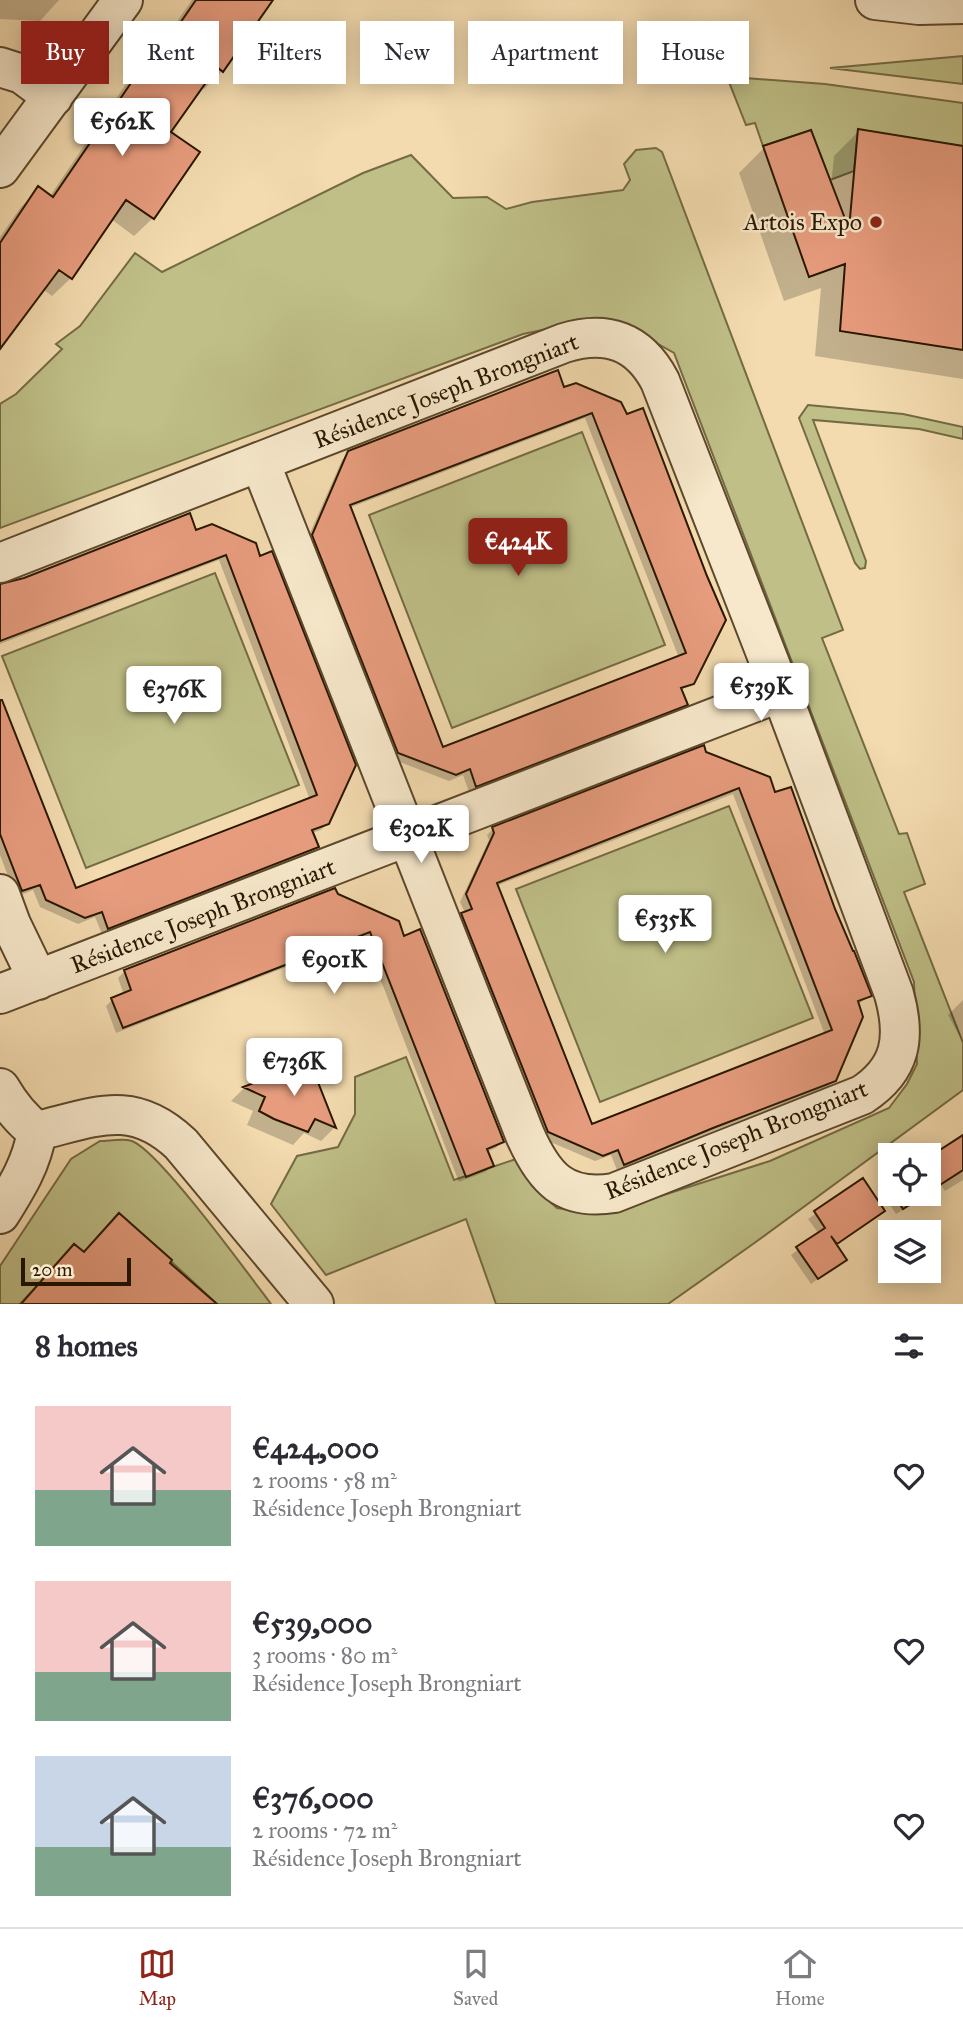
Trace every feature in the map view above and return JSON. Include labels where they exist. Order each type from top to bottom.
[{"type":"street","points":[[0,168],[122,0]]},
{"type":"street","points":[[875,0],[919,5],[963,4]]},
{"type":"street","points":[[0,67],[22,74],[53,97]]},
{"type":"street","name":"Résidence Joseph Brongniart","points":[[0,563],[564,342],[599,337],[616,340],[633,348],[648,360],[660,381],[781,692],[894,994],[901,1030],[894,1063],[885,1076],[862,1095],[614,1193],[595,1196],[567,1190],[555,1182],[532,1151],[260,462]]},
{"type":"street","name":"Résidence Joseph Brongniart","points":[[0,995],[781,692]]},
{"type":"street","name":"Résidence Joseph Brongniart","points":[[0,894],[38,980]]},
{"type":"street","points":[[0,1088],[26,1124],[37,1131],[109,1114],[139,1117],[156,1124],[181,1144],[314,1304]]},
{"type":"street","points":[[0,1214],[25,1171],[35,1146],[37,1131]]},
{"type":"green space","points":[[963,56],[963,84],[830,68]]},
{"type":"green space","points":[[749,78],[825,84],[963,103],[963,146],[858,130],[854,171],[830,180],[811,130],[763,146],[755,123],[746,125],[730,84],[749,84]]},
{"type":"green space","points":[[656,148],[662,152],[843,630],[822,638],[899,834],[907,833],[925,884],[904,892],[963,1043],[963,1090],[891,1143],[878,1143],[878,1152],[668,1304],[496,1304],[466,1219],[326,1275],[271,1204],[297,1156],[338,1147],[355,1114],[355,1077],[406,1057],[454,1180],[516,1159],[540,1193],[557,1208],[583,1212],[629,1206],[770,1161],[889,1108],[907,1084],[917,1064],[914,982],[674,353],[633,330],[576,323],[523,334],[0,528],[0,404],[16,394],[62,349],[56,344],[80,326],[135,253],[162,272],[363,173],[411,155],[453,198],[487,197],[506,209],[532,202],[623,190],[630,180],[624,164],[636,150]]},
{"type":"green space","points":[[808,405],[903,414],[963,427],[963,439],[919,429],[813,420],[866,561],[865,568],[860,569],[855,563],[799,418]]},
{"type":"green space","points":[[582,432],[665,645],[452,728],[369,515]]},
{"type":"green space","points":[[215,573],[299,785],[86,868],[2,656]]},
{"type":"green space","points":[[729,806],[813,1018],[600,1102],[516,889]]},
{"type":"green space","points":[[128,1140],[145,1150],[182,1189],[271,1304],[217,1304],[119,1213],[84,1252],[74,1244],[21,1304],[0,1304],[0,1266],[71,1159],[100,1141]]},
{"type":"building","points":[[196,0],[273,0],[258,21],[233,21],[233,58],[223,72],[219,69],[219,21],[181,21]]},
{"type":"building","points":[[130,84],[205,84],[171,132],[200,152],[154,219],[126,200],[72,279],[59,270],[0,349],[0,243],[38,186],[53,197]]},
{"type":"building","name":"Artois Expo","points":[[858,129],[963,146],[963,350],[840,331],[845,264],[809,277],[763,146],[811,130],[849,229]]},
{"type":"building","points":[[558,370],[564,387],[576,383],[621,402],[627,414],[643,408],[726,620],[694,684],[681,688],[688,705],[476,787],[470,769],[456,775],[398,753],[312,535],[348,451]],"holes":[[[592,413],[686,653],[443,747],[350,505]]]},
{"type":"building","points":[[190,513],[196,530],[212,524],[256,543],[260,556],[272,551],[356,765],[329,824],[312,830],[319,847],[108,929],[102,912],[85,918],[46,900],[40,885],[22,891],[0,834],[0,700],[76,888],[317,795],[226,555],[0,641],[0,584],[24,578]]},
{"type":"building","points":[[704,745],[706,752],[770,777],[775,792],[791,787],[835,909],[872,996],[858,1001],[863,1017],[836,1081],[624,1165],[618,1150],[603,1156],[548,1132],[461,913],[472,909],[466,894],[494,833],[492,827]],"holes":[[[739,788],[832,1030],[592,1124],[497,883]]]},
{"type":"building","points":[[335,888],[338,894],[399,921],[404,936],[420,929],[504,1142],[487,1149],[494,1166],[466,1177],[370,932],[123,1028],[111,998],[131,990],[124,970]]},
{"type":"building","points":[[310,1062],[336,1128],[315,1119],[308,1132],[274,1119],[259,1111],[265,1097],[243,1087]]},
{"type":"building","points":[[963,1135],[963,1170],[941,1184],[941,1149]]},
{"type":"building","points":[[863,1178],[878,1200],[878,1206],[882,1206],[885,1211],[837,1244],[831,1236],[847,1260],[818,1279],[796,1247],[825,1228],[814,1211]]},
{"type":"building","points":[[119,1213],[217,1304],[21,1304],[74,1244],[84,1252]]},
{"type":"place","name":"Artois Expo","points":[[876,222]]}]
